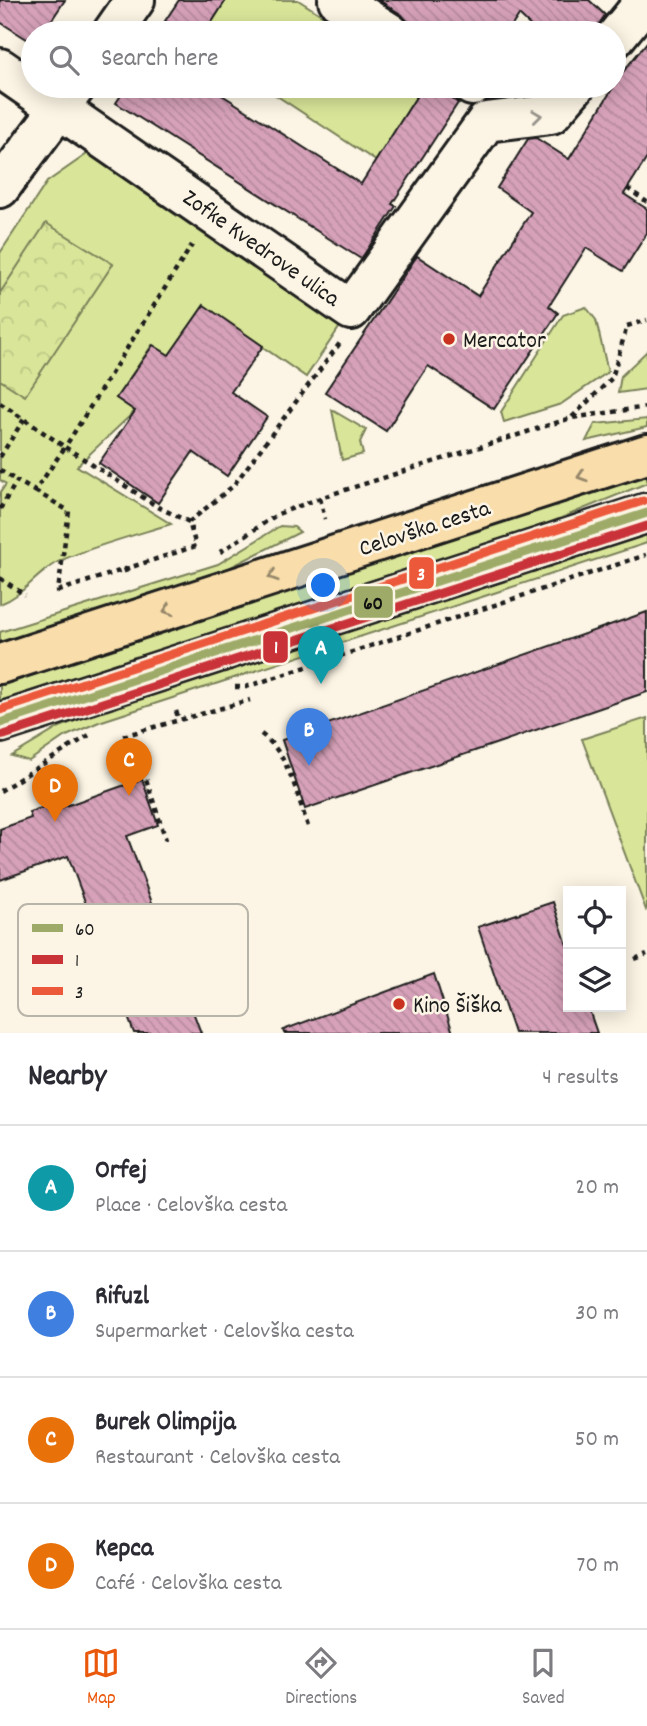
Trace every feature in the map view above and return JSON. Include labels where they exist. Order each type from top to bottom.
[{"type":"main road","name":"Celovška cesta","points":[[0,664],[647,454]]},
{"type":"main road","points":[[0,723],[647,513]]},
{"type":"street","points":[[120,21],[135,0]]},
{"type":"street","points":[[338,0],[371,21]]},
{"type":"street","points":[[626,24],[646,0]]},
{"type":"street","name":"Zofke Kvedrove ulica","points":[[0,68],[21,77]]},
{"type":"street","points":[[0,188],[67,98]]},
{"type":"street","name":"Zofke Kvedrove ulica","points":[[69,98],[213,213],[351,310],[486,122],[551,114],[565,98]]},
{"type":"path","points":[[627,188],[647,202]]},
{"type":"path","points":[[35,491],[213,213]]},
{"type":"path","points":[[189,522],[233,486],[311,385],[359,316],[351,310]]},
{"type":"path","points":[[571,418],[612,378],[627,326],[647,320]]},
{"type":"path","points":[[0,403],[158,507],[189,522],[196,546],[58,591],[69,512],[0,470]]},
{"type":"path","points":[[259,526],[295,506],[571,418],[647,407]]},
{"type":"path","points":[[0,457],[24,419]]},
{"type":"path","points":[[0,509],[17,481]]},
{"type":"path","points":[[320,498],[326,524]]},
{"type":"path","points":[[246,687],[647,555]]},
{"type":"path","points":[[125,568],[128,577]]},
{"type":"path","points":[[0,578],[25,595]]},
{"type":"path","points":[[123,736],[250,700]]},
{"type":"path","points":[[176,711],[180,720]]},
{"type":"path","points":[[261,734],[274,743],[282,755],[309,830]]},
{"type":"path","points":[[0,791],[84,741]]},
{"type":"path","points":[[143,770],[166,841]]},
{"type":"path","points":[[635,959],[647,954]]},
{"type":"green space","points":[[226,0],[298,0],[331,21],[213,21]]},
{"type":"green space","points":[[280,98],[415,98],[376,161]]},
{"type":"green space","points":[[90,152],[351,310],[306,377],[204,306],[169,355],[152,345],[116,398],[135,411],[77,466],[171,524],[62,560],[45,570],[17,595],[0,604],[0,493],[6,484],[0,480],[0,253],[47,182]]},
{"type":"green space","points":[[46,223],[113,264],[25,396],[0,380],[0,293]]},
{"type":"green space","points":[[586,307],[596,320],[608,372],[561,404],[504,422],[501,412],[563,315]]},
{"type":"green space","points":[[647,351],[647,389],[618,393],[621,376]]},
{"type":"green space","points":[[332,410],[366,430],[360,442],[363,454],[342,460]]},
{"type":"green space","points":[[647,419],[647,427],[586,441],[595,424]]},
{"type":"green space","points":[[647,474],[647,483],[497,544],[0,704],[0,683]]},
{"type":"green space","points":[[280,526],[294,527],[300,532],[196,582],[0,644],[0,632],[218,564]]},
{"type":"green space","points":[[647,533],[647,543],[99,722],[64,737],[29,761],[12,756],[60,727],[96,712]]},
{"type":"green space","points":[[647,718],[647,908],[646,910],[582,739]]},
{"type":"building","points":[[0,0],[65,0],[51,21],[21,21],[21,35],[0,22]]},
{"type":"building","points":[[179,0],[226,0],[213,21],[165,21]]},
{"type":"building","points":[[379,0],[589,0],[605,15],[601,21],[525,21],[519,15],[515,21],[406,21],[402,15]]},
{"type":"building","points":[[647,42],[647,158],[624,194],[647,209],[647,233],[623,271],[586,248],[549,306],[558,313],[494,409],[428,366],[386,431],[325,392],[417,256],[478,296],[531,212],[497,188],[528,139],[536,138],[569,159],[607,98],[626,98],[626,68]]},
{"type":"building","points":[[119,98],[227,98],[361,184],[415,98],[451,98],[458,103],[392,204],[396,206],[361,259],[116,103]]},
{"type":"building","points":[[204,305],[263,346],[231,392],[267,417],[227,476],[193,452],[158,503],[99,463],[135,411],[116,398],[153,345],[169,355]]},
{"type":"building","points":[[647,612],[647,692],[305,809],[282,740]]},
{"type":"building","points":[[142,779],[158,825],[127,836],[153,904],[86,904],[68,856],[0,880],[0,829],[31,818],[29,812],[58,802],[60,808]]},
{"type":"building","points":[[553,902],[563,933],[563,1012],[590,1012],[597,1033],[514,1033],[478,927]]},
{"type":"building","name":"Kino Šiška","points":[[434,974],[453,1033],[284,1033],[283,1030]]},
{"type":"building","points":[[128,1016],[195,1016],[201,1033],[134,1033]]},
{"type":"transit line","name":"3","points":[[0,710],[643,501]]},
{"type":"transit line","name":"60","points":[[0,723],[647,513]]},
{"type":"transit line","name":"1","points":[[4,735],[647,526]]},
{"type":"place","name":"Mercator","points":[[449,339]]},
{"type":"place","name":"Orfej","points":[[321,684]]},
{"type":"place","name":"Rifuzl","points":[[309,766]]},
{"type":"place","name":"Burek Olimpija","points":[[129,796]]},
{"type":"place","name":"Kepca","points":[[55,822]]},
{"type":"place","name":"Kino Šiška","points":[[399,1004]]}]
